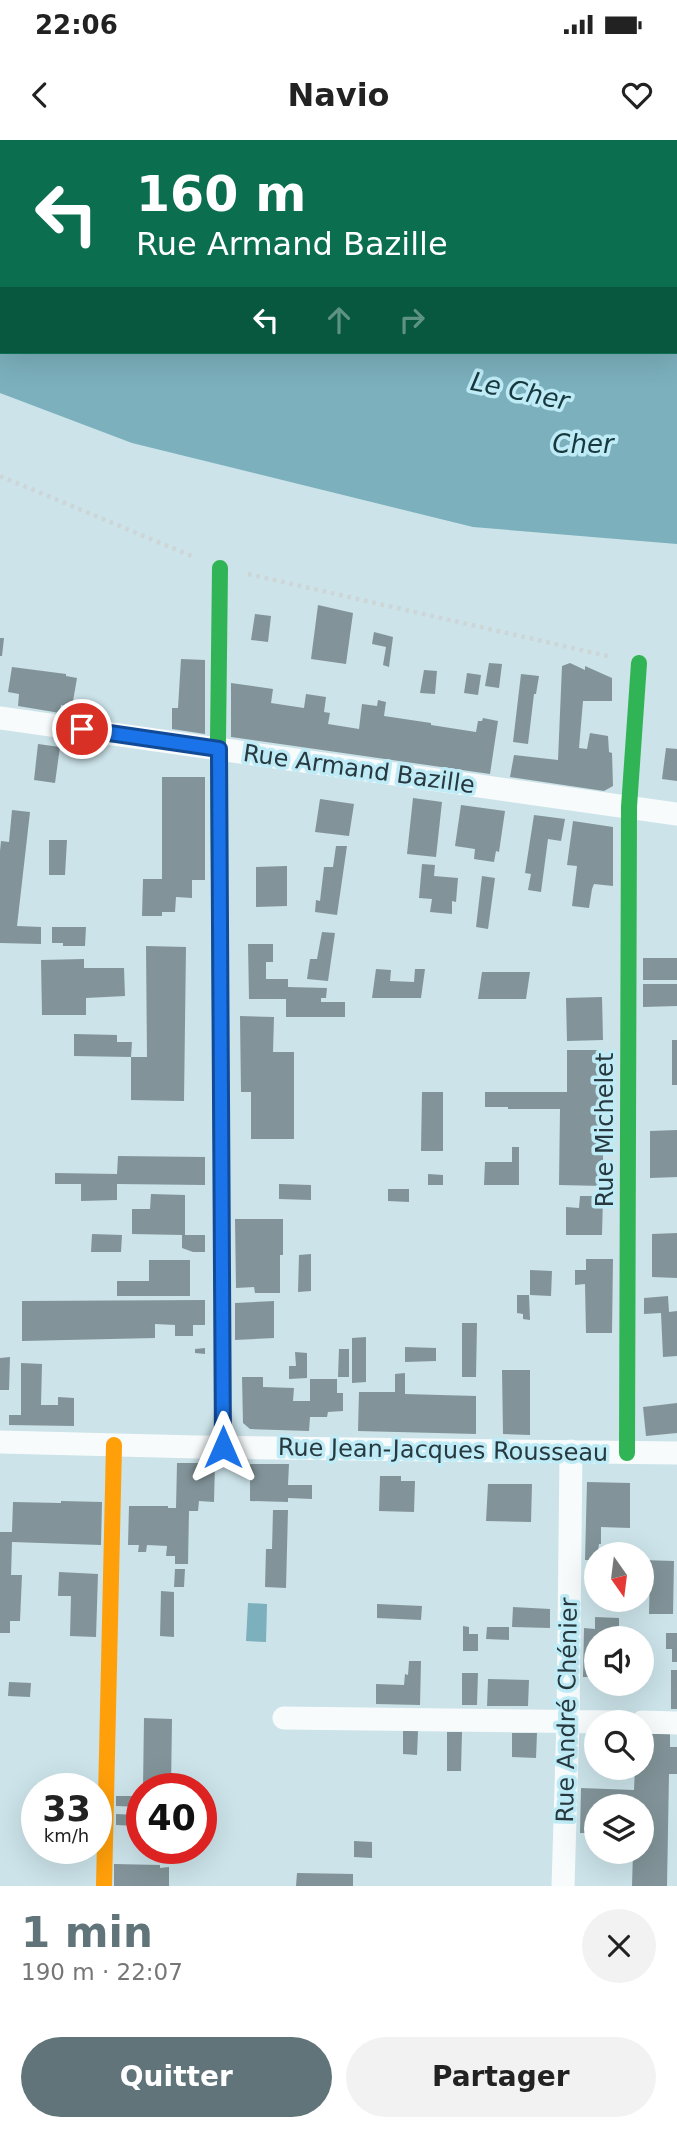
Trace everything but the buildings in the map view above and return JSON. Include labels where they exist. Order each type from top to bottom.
[{"type":"street","points":[[220,568],[223,1447]]},
{"type":"street","name":"Rue Michelet","points":[[627,1453],[629,807],[639,663]]},
{"type":"street","name":"Rue Armand Bazille","points":[[0,718],[677,814]]},
{"type":"street","name":"Rue Jean-Jacques Rousseau","points":[[0,1442],[677,1453]]},
{"type":"street","points":[[104,1886],[114,1445]]},
{"type":"street","name":"Rue André Chénier","points":[[563,1886],[571,1451]]},
{"type":"street","points":[[284,1718],[584,1721]]},
{"type":"street","points":[[654,1722],[677,1723]]},
{"type":"path","points":[[0,476],[220,568],[639,663]]},
{"type":"water","name":"Cher","points":[[0,354],[677,354],[677,544],[473,527],[132,443],[0,393]]},
{"type":"water","points":[[248,1603],[267,1604],[266,1642],[246,1641]]},
{"type":"traffic: fast","points":[[220,568],[218,740],[221,1155]]},
{"type":"traffic: fast","points":[[627,1453],[629,807],[639,663]]},
{"type":"traffic: slow","points":[[104,1886],[114,1445]]},
{"type":"traffic: jam","points":[[221,1155],[223,1447]]},
{"type":"route","points":[[82,729],[219,749],[223,1447]]},
{"type":"water label","name":"Le Cher","points":[[520,391]]}]
